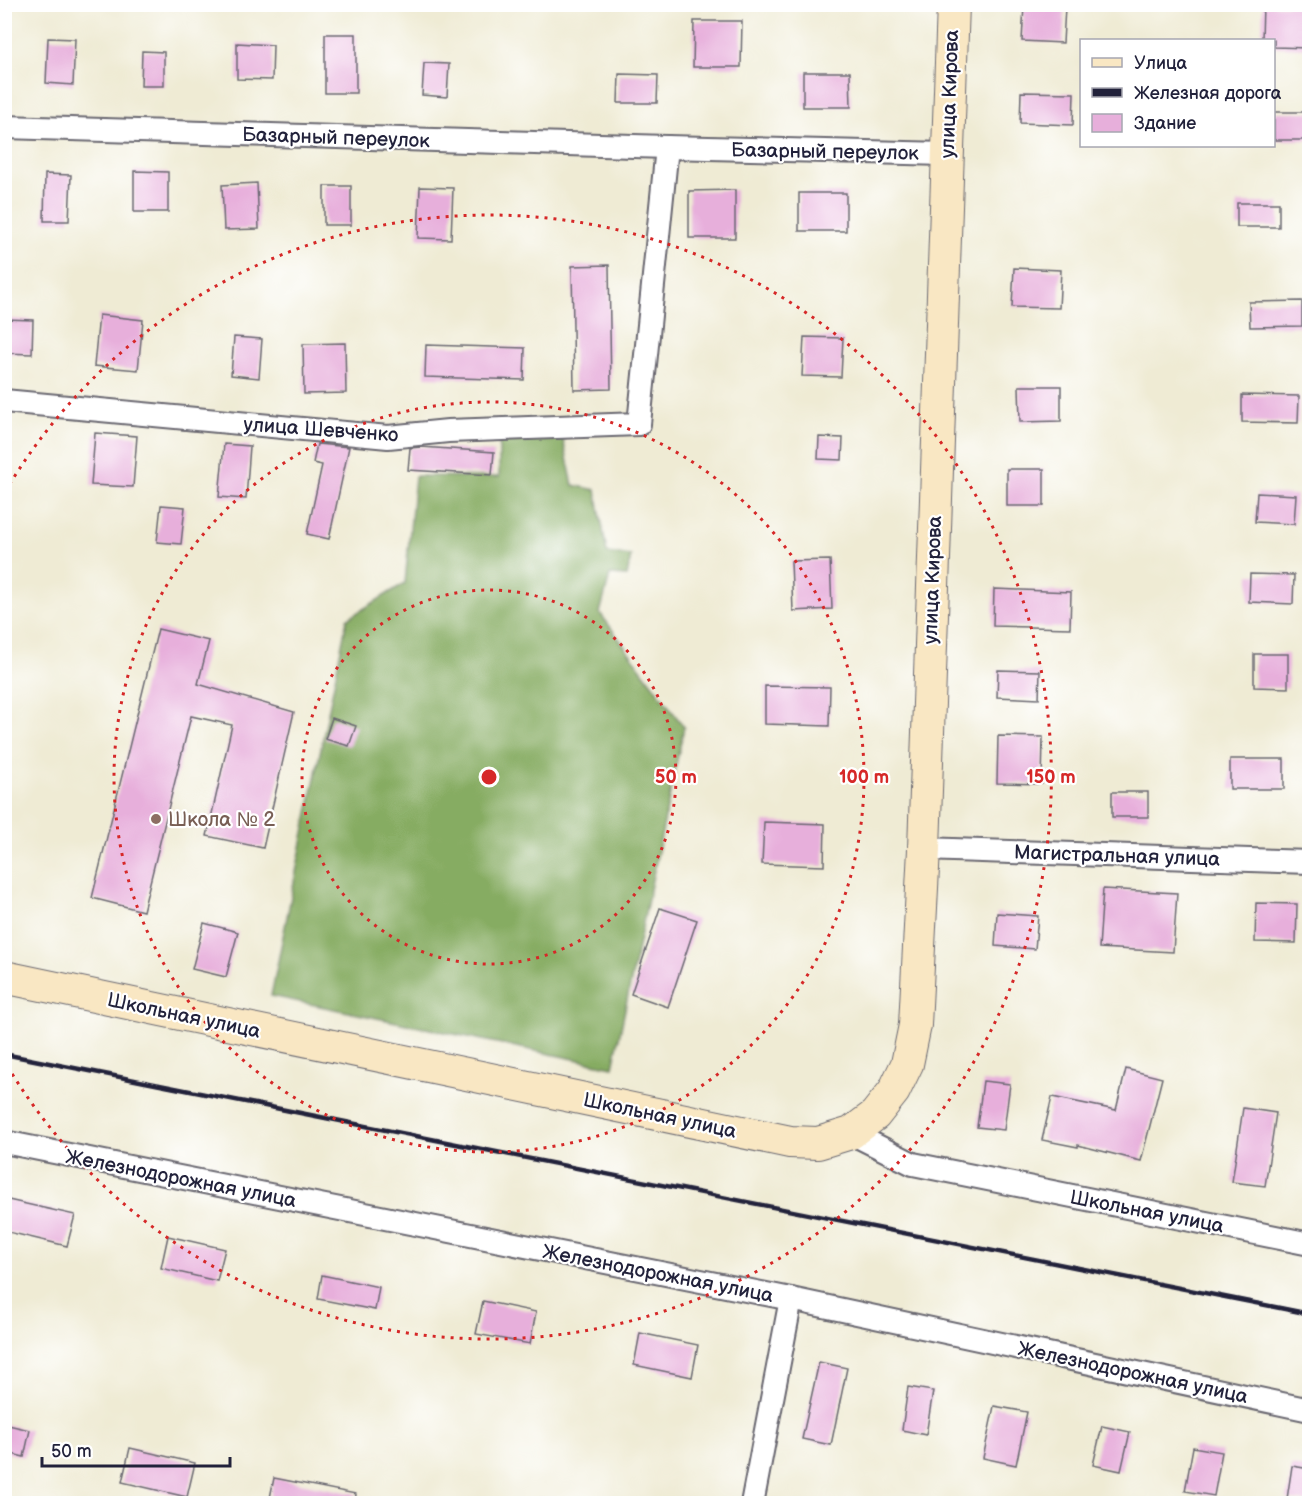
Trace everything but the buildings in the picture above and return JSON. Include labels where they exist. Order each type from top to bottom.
[{"type":"main road","name":"улица Кирова","points":[[851,1133],[875,1115],[894,1091],[907,1064],[915,1025],[924,849],[946,154],[953,4]]},
{"type":"main road","name":"Школьная улица","points":[[4,977],[790,1142],[818,1143],[851,1133]]},
{"type":"street","name":"Базарный переулок","points":[[4,127],[946,154]]},
{"type":"street","name":"улица Шевченко","points":[[4,401],[388,437],[448,431],[639,424],[667,147]]},
{"type":"street","name":"Магистральная улица","points":[[924,849],[1310,862]]},
{"type":"street","name":"Школьная улица","points":[[851,1133],[913,1164],[1310,1244]]},
{"type":"street","name":"Железнодорожная улица","points":[[4,1142],[791,1299],[1310,1410]]},
{"type":"street","points":[[752,1503],[791,1299]]},
{"type":"green space","points":[[499,436],[563,439],[573,485],[596,490],[607,553],[631,556],[627,576],[610,575],[600,613],[684,727],[613,1067],[271,996],[347,619],[405,583],[415,476],[499,477]]},
{"type":"railway","points":[[4,1054],[1310,1314]]},
{"type":"place","name":"Школа № 2","points":[[156,819]]}]
